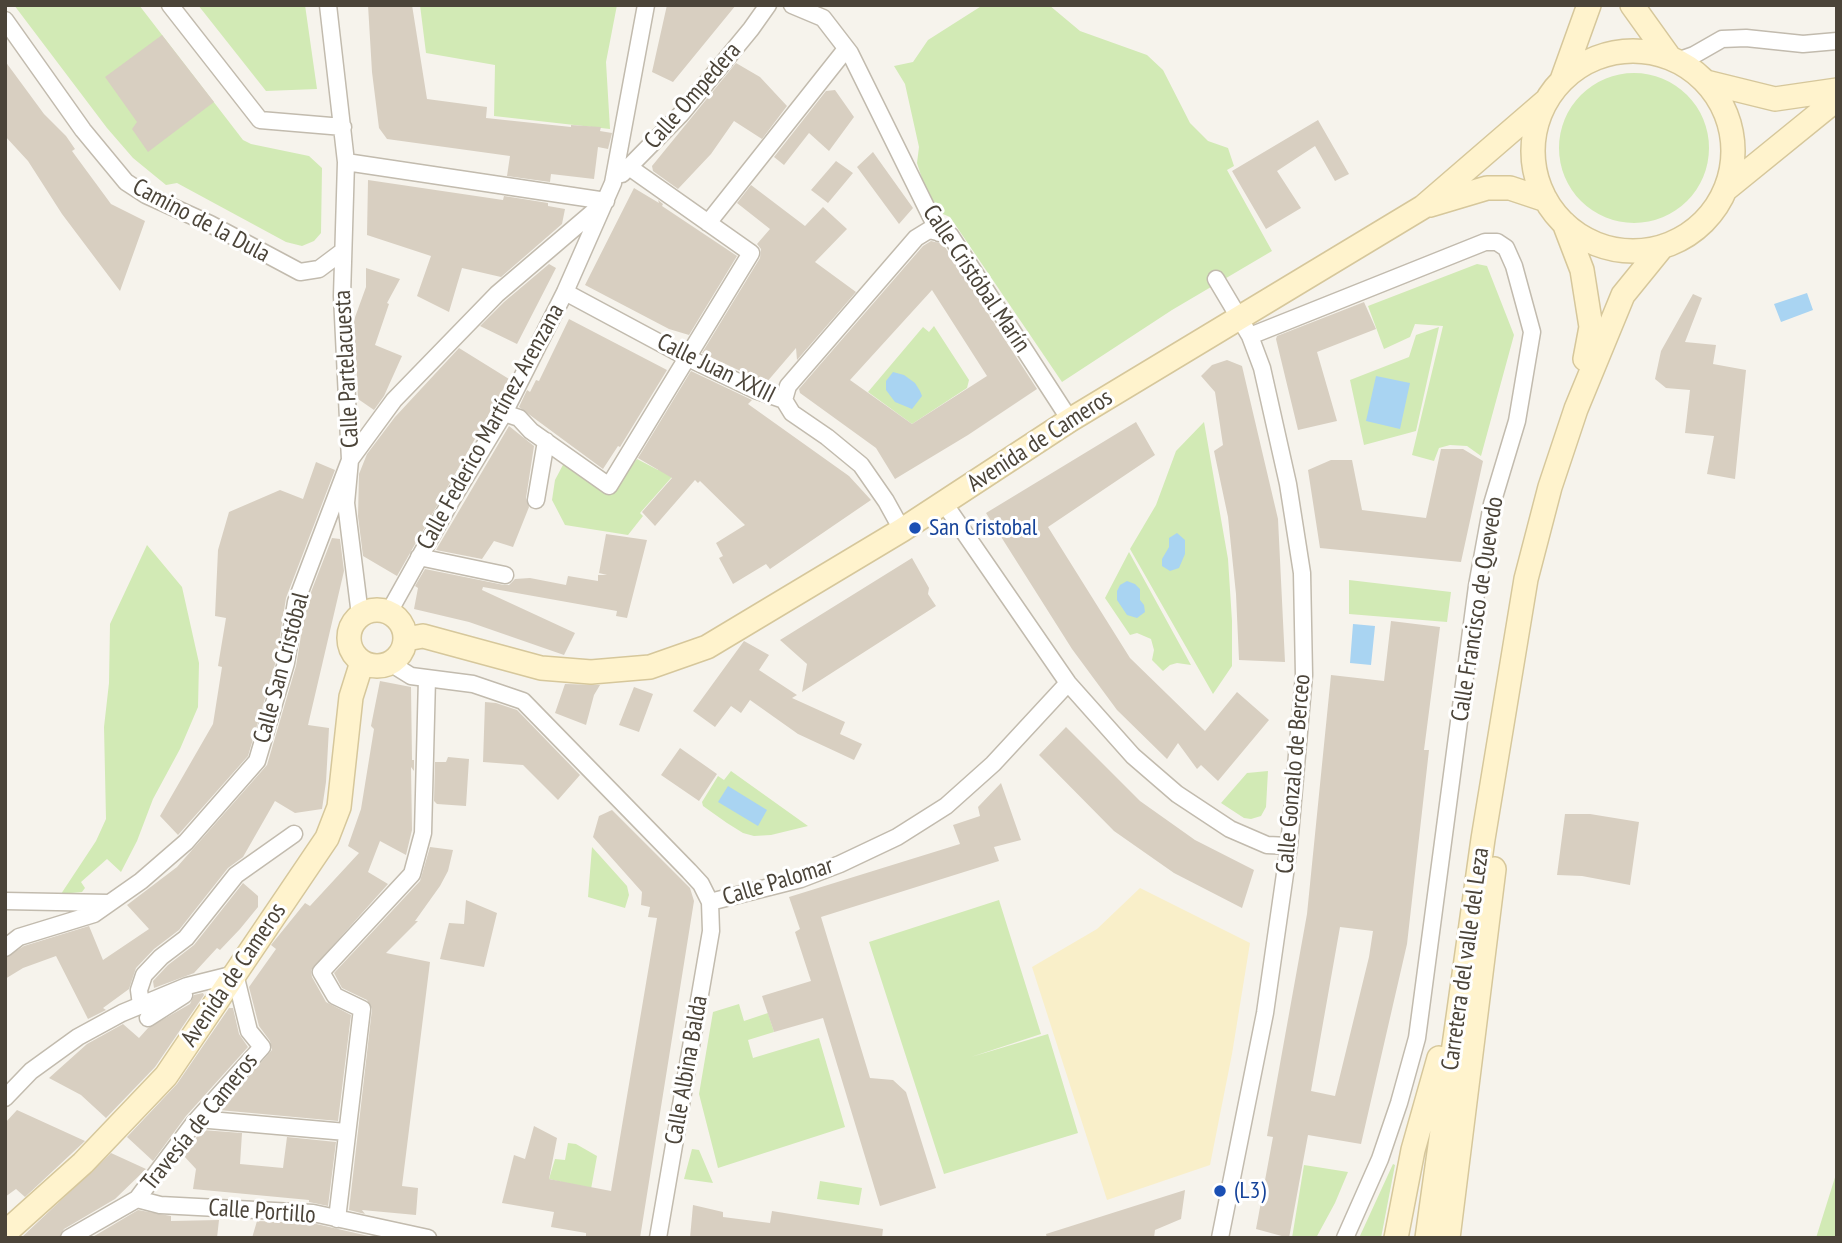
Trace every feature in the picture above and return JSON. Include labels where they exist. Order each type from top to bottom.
[{"type":"main road","points":[[1562,80],[1589,5]]},
{"type":"main road","points":[[1547,100],[1537,124],[1533,150],[1536,176],[1546,200],[1564,223],[1585,239],[1609,248],[1636,252],[1662,247],[1688,235],[1710,215],[1725,190],[1733,162],[1732,133],[1723,106],[1706,82],[1674,59],[1632,5]]},
{"type":"main road","points":[[1423,207],[1547,100],[1562,80],[1585,63],[1613,53],[1642,51],[1674,59]]},
{"type":"main road","points":[[1706,82],[1775,100],[1837,90]]},
{"type":"main road","points":[[1725,190],[1837,99]]},
{"type":"main road","points":[[1423,207],[1488,188],[1510,188],[1546,200]]},
{"type":"main road","name":"Avenida de Cameros","points":[[405,639],[423,636],[541,668],[591,673],[650,667],[708,647],[902,530],[1070,420],[1245,326],[1423,207]]},
{"type":"main road","name":"Carretera del valle del Leza","points":[[1564,223],[1582,270],[1591,327],[1576,409]]},
{"type":"main road","name":"Carretera del valle del Leza","points":[[1427,1238],[1483,839],[1526,579],[1550,487],[1576,409],[1623,295],[1662,247]]},
{"type":"main road","points":[[369,610],[389,612],[398,618],[404,628],[405,639],[401,653],[390,663],[371,666],[354,654],[349,645],[349,633],[353,623],[369,610]]},
{"type":"main road","name":"Avenida de Cameros","points":[[5,1233],[83,1163],[166,1076],[327,838],[340,807],[351,697],[362,662]]},
{"type":"main road","name":"Carretera del valle del Leza","points":[[1448,1238],[1498,835],[1510,681]]},
{"type":"main road","points":[[1396,1238],[1413,1150],[1438,1063],[1464,901],[1483,839]]},
{"type":"main road","points":[[1437,1238],[1455,1180]]},
{"type":"street","points":[[170,5],[260,120],[343,127]]},
{"type":"street","name":"Calle Partelacuesta","points":[[328,5],[346,162],[342,296],[351,460]]},
{"type":"street","points":[[613,183],[646,5]]},
{"type":"street","name":"Calle Ompedera","points":[[613,183],[681,114],[768,5]]},
{"type":"street","name":"Calle Cristóbal Marín","points":[[792,5],[823,18],[846,49],[939,233],[950,235],[1070,420]]},
{"type":"street","name":"Camino de la Dula","points":[[5,20],[83,130],[126,182],[146,195],[210,224],[300,272],[319,269],[343,251]]},
{"type":"street","points":[[1674,59],[1694,55],[1722,39],[1746,38],[1803,44],[1837,41]]},
{"type":"street","points":[[708,223],[846,49]]},
{"type":"street","points":[[346,162],[606,201]]},
{"type":"street","points":[[505,413],[519,418],[531,431],[609,486],[751,254],[629,167]]},
{"type":"street","name":"Calle Federico Martínez Arenzana","points":[[389,612],[505,413],[565,292],[613,183]]},
{"type":"street","name":"Calle Partelacuesta","points":[[351,460],[394,400],[497,294],[606,201]]},
{"type":"street","points":[[783,400],[788,386],[916,238],[929,230],[939,233]]},
{"type":"street","name":"Calle Francisco de Quevedo","points":[[1245,326],[1485,242],[1497,242],[1506,248],[1514,266],[1532,332],[1517,421],[1492,504],[1477,586],[1417,1038],[1380,1158],[1345,1238]]},
{"type":"street","name":"Calle Gonzalo de Berceo","points":[[1216,279],[1245,326],[1262,368],[1285,471],[1302,573],[1304,675],[1289,846],[1265,1013],[1221,1237]]},
{"type":"street","name":"Calle Juan XXIII","points":[[565,292],[688,358],[755,390],[783,400],[792,412],[861,465],[902,530]]},
{"type":"street","points":[[536,500],[546,442]]},
{"type":"street","points":[[351,460],[346,503],[360,615]]},
{"type":"street","name":"Calle San Cristóbal","points":[[5,947],[19,937],[94,914],[141,881],[186,842],[257,761],[286,663],[296,602],[351,460]]},
{"type":"street","points":[[944,503],[1068,683],[1133,756],[1177,794],[1230,829],[1267,845],[1289,846]]},
{"type":"street","points":[[419,557],[505,575]]},
{"type":"street","name":"Calle Palomar","points":[[390,663],[411,676],[473,684],[523,701],[689,871],[701,884],[710,902],[801,879],[897,837],[947,806],[984,773],[1068,683]]},
{"type":"street","points":[[337,1219],[362,1009],[335,996],[321,972],[412,874],[423,833],[426,678]]},
{"type":"street","points":[[145,1011],[139,990],[144,975],[161,957],[186,938],[236,875],[294,834]]},
{"type":"street","points":[[5,901],[109,904]]},
{"type":"street","points":[[5,908],[32,902]]},
{"type":"street","name":"Calle Albina Balda","points":[[658,1238],[711,931],[710,902]]},
{"type":"street","points":[[5,1098],[31,1072],[78,1037],[122,1013],[145,1011],[177,1001],[194,984],[235,974]]},
{"type":"street","name":"Travesía de Cameros","points":[[69,1238],[137,1199],[198,1119],[262,1047],[249,1031],[235,974]]},
{"type":"street","points":[[198,1119],[346,1132]]},
{"type":"street","name":"Calle Portillo","points":[[137,1199],[160,1205],[313,1213],[404,1235],[428,1238]]},
{"type":"green space","points":[[14,5],[139,5],[243,140],[309,156],[322,168],[321,233],[314,241],[302,246],[286,242],[177,183],[166,185],[133,158],[107,128]]},
{"type":"green space","points":[[198,5],[305,5],[317,89],[266,91]]},
{"type":"green space","points":[[420,5],[617,5],[606,62],[610,129],[494,116],[495,65],[426,53]]},
{"type":"green space","points":[[983,5],[1049,5],[1080,31],[1147,55],[1163,70],[1190,123],[1208,141],[1228,148],[1234,166],[1227,170],[1272,251],[1172,310],[1062,382],[950,217],[943,214],[928,197],[917,163],[919,147],[905,84],[894,66],[913,62],[928,40]]},
{"type":"green space","points":[[1634,73],[1663,79],[1687,95],[1703,119],[1709,148],[1703,177],[1687,201],[1663,217],[1634,223],[1605,217],[1581,201],[1565,177],[1559,148],[1565,119],[1581,95],[1605,79]]},
{"type":"green space","points":[[1477,264],[1487,266],[1514,335],[1481,456],[1467,446],[1450,445],[1439,448],[1434,461],[1412,455],[1443,326],[1415,324],[1410,337],[1384,349],[1368,306]]},
{"type":"green space","points":[[934,326],[969,380],[967,388],[912,424],[868,392],[923,327],[929,332]]},
{"type":"green space","points":[[1439,327],[1416,431],[1364,445],[1350,380],[1409,357],[1416,335]]},
{"type":"green space","points":[[1204,422],[1228,559],[1232,621],[1232,666],[1213,694],[1130,549],[1156,505],[1176,451]]},
{"type":"green space","points":[[637,459],[658,470],[664,461],[679,469],[640,513],[643,516],[628,535],[565,525],[552,500],[555,480],[565,461],[611,492]]},
{"type":"green space","points":[[147,545],[182,587],[199,663],[198,707],[121,872],[107,859],[81,882],[85,888],[82,892],[61,894],[96,841],[106,819],[104,727],[109,683],[110,624]]},
{"type":"green space","points":[[1129,552],[1191,665],[1177,663],[1163,671],[1152,660],[1154,650],[1151,639],[1137,633],[1130,635],[1105,598]]},
{"type":"green space","points":[[1349,580],[1451,592],[1447,622],[1349,614]]},
{"type":"green space","points":[[731,771],[808,826],[771,835],[754,836],[743,833],[703,806],[702,802],[718,776],[724,780]]},
{"type":"green space","points":[[1268,771],[1266,807],[1261,816],[1244,818],[1221,803],[1247,773]]},
{"type":"green space","points":[[592,847],[627,886],[629,895],[625,908],[588,897]]},
{"type":"green space","points":[[999,900],[1041,1034],[971,1057],[1048,1034],[1078,1133],[944,1174],[869,942]]},
{"type":"green space","points":[[739,1004],[744,1021],[768,1013],[774,1032],[748,1040],[753,1058],[819,1038],[845,1127],[718,1168],[699,1094],[713,1012]]},
{"type":"green space","points":[[568,1143],[576,1144],[597,1156],[591,1189],[549,1179],[555,1159],[565,1160]]},
{"type":"green space","points":[[692,1149],[699,1150],[713,1183],[684,1179]]},
{"type":"green space","points":[[1393,1164],[1395,1165],[1381,1238],[1359,1238]]},
{"type":"green space","points":[[1304,1165],[1348,1172],[1316,1238],[1292,1238]]},
{"type":"green space","points":[[1837,1171],[1837,1238],[1816,1238]]},
{"type":"green space","points":[[820,1181],[862,1188],[859,1205],[817,1199]]},
{"type":"sand","points":[[1140,888],[1250,943],[1210,1165],[1107,1200],[1032,967],[1097,929]]},
{"type":"water","points":[[1807,293],[1813,310],[1781,322],[1774,304]]},
{"type":"water","points":[[893,372],[904,375],[915,383],[920,391],[922,396],[912,409],[895,402],[886,390],[886,381]]},
{"type":"water","points":[[1376,376],[1410,383],[1400,429],[1366,421]]},
{"type":"water","points":[[1177,533],[1185,540],[1185,554],[1179,568],[1170,571],[1162,566],[1162,559],[1169,547],[1169,538]]},
{"type":"water","points":[[1127,581],[1140,589],[1140,600],[1145,612],[1137,618],[1127,615],[1117,600],[1120,585]]},
{"type":"water","points":[[1353,624],[1375,626],[1371,665],[1350,663]]},
{"type":"water","points":[[728,786],[767,810],[758,826],[718,802]]},
{"type":"building","points":[[368,5],[412,5],[427,99],[487,107],[486,118],[571,127],[601,127],[600,131],[612,133],[608,149],[598,147],[594,179],[551,174],[550,182],[507,176],[510,156],[387,139],[379,128]]},
{"type":"building","points":[[667,5],[736,5],[673,82],[652,72]]},
{"type":"building","points":[[162,35],[214,102],[148,152],[132,129],[137,122],[105,77]]},
{"type":"building","points":[[5,61],[44,114],[66,136],[75,149],[72,151],[111,204],[145,221],[120,291],[62,214],[28,161],[5,136]]},
{"type":"building","points":[[736,63],[760,77],[787,106],[762,139],[734,121],[711,154],[678,189],[653,171],[652,166]]},
{"type":"building","points":[[835,90],[854,117],[829,151],[809,133],[784,165],[774,157],[826,91]]},
{"type":"building","points":[[1318,120],[1349,174],[1335,181],[1315,146],[1277,171],[1301,208],[1266,229],[1232,171]]},
{"type":"building","points":[[873,152],[913,208],[899,224],[857,167]]},
{"type":"building","points":[[836,161],[853,173],[828,203],[811,190]]},
{"type":"building","points":[[368,180],[503,200],[504,196],[548,203],[548,206],[565,209],[562,224],[501,277],[462,268],[449,312],[417,296],[431,256],[367,235]]},
{"type":"building","points":[[751,185],[805,226],[823,207],[847,229],[815,262],[856,292],[797,360],[796,348],[766,383],[702,353],[760,258],[761,249],[757,244],[770,229],[737,203]]},
{"type":"building","points":[[634,188],[659,203],[658,200],[662,206],[737,256],[689,335],[669,329],[585,285]]},
{"type":"building","points":[[931,241],[943,244],[1037,389],[895,479],[876,448],[800,393],[799,389],[923,246]],"holes":[[[932,290],[987,376],[912,424],[850,380]]]},
{"type":"building","points":[[549,264],[556,268],[517,344],[480,326],[504,302]]},
{"type":"building","points":[[366,268],[400,279],[387,303],[389,304],[375,345],[402,356],[384,396],[374,410],[358,399],[354,320],[366,287]]},
{"type":"building","points":[[1693,294],[1702,298],[1685,342],[1716,345],[1713,364],[1746,370],[1735,479],[1707,474],[1714,436],[1685,433],[1690,390],[1666,388],[1655,379],[1661,351]]},
{"type":"building","points":[[1364,302],[1376,329],[1317,352],[1337,421],[1298,430],[1277,336]]},
{"type":"building","points":[[569,319],[667,370],[620,447],[618,446],[603,469],[519,407],[527,390],[530,392],[536,380],[539,381]]},
{"type":"building","points":[[459,348],[509,379],[397,576],[363,556],[358,516],[359,474],[367,454],[395,417]]},
{"type":"building","points":[[1227,360],[1242,366],[1278,519],[1285,662],[1239,660],[1228,517],[1214,451],[1223,445],[1215,392],[1201,376],[1212,365]]},
{"type":"building","points":[[691,371],[752,400],[748,404],[849,476],[871,500],[770,569],[766,564],[733,584],[719,558],[723,556],[716,543],[745,525],[700,481],[698,483],[695,480],[655,526],[642,512],[672,478],[638,458]]},
{"type":"building","points":[[1136,422],[1155,455],[1048,527],[1130,658],[1205,731],[1237,692],[1269,720],[1218,781],[1201,765],[1197,769],[1178,743],[1167,759],[1117,710],[1072,649],[986,513]]},
{"type":"building","points":[[509,426],[534,446],[526,498],[529,507],[513,547],[494,541],[482,559],[436,550]]},
{"type":"building","points":[[1441,449],[1463,449],[1483,461],[1461,562],[1320,548],[1308,470],[1331,460],[1352,460],[1362,510],[1426,518]]},
{"type":"building","points":[[316,462],[335,470],[286,598],[276,661],[248,756],[178,835],[160,816],[213,724],[226,618],[215,616],[218,550],[229,512],[280,490],[303,499]]},
{"type":"building","points":[[606,534],[647,540],[627,618],[616,616],[617,611],[483,587],[482,590],[575,633],[564,655],[469,622],[414,609],[418,588],[415,586],[425,569],[504,585],[509,585],[515,579],[530,578],[566,585],[568,576],[598,581],[598,575],[607,575],[599,573]]},
{"type":"building","points":[[332,538],[340,539],[344,571],[308,725],[329,728],[322,809],[295,813],[275,801],[243,857],[228,868],[179,930],[154,949],[136,968],[129,989],[103,1008],[106,1010],[88,1019],[56,956],[23,968],[5,979],[5,958],[24,946],[89,926],[103,960],[149,929],[127,905],[177,867],[267,765],[296,666],[306,605]]},
{"type":"building","points":[[912,558],[936,606],[802,692],[807,664],[780,640]]},
{"type":"building","points":[[1391,621],[1440,627],[1424,750],[1429,750],[1407,944],[1361,1144],[1308,1135],[1289,1238],[1256,1229],[1273,1137],[1267,1136],[1307,914],[1331,675],[1384,681]],"holes":[[[1340,927],[1373,931],[1335,1096],[1311,1091]]]},
{"type":"building","points":[[744,641],[769,655],[759,670],[797,695],[792,698],[845,722],[840,734],[862,744],[854,760],[798,734],[750,700],[741,713],[731,706],[715,727],[693,711]]},
{"type":"building","points":[[380,681],[411,687],[414,760],[414,771],[411,767],[412,830],[406,855],[380,841],[368,872],[388,884],[311,970],[326,1002],[351,1015],[338,1121],[219,1110],[272,1050],[270,1041],[259,1026],[249,987],[276,949],[271,945],[305,903],[310,906],[359,853],[348,846],[361,809],[374,729],[371,726]]},
{"type":"building","points":[[565,684],[600,685],[594,695],[586,725],[555,713]]},
{"type":"building","points":[[634,687],[653,694],[639,732],[619,725]]},
{"type":"building","points":[[485,702],[517,710],[580,775],[558,800],[523,765],[483,762]]},
{"type":"building","points":[[1066,727],[1140,801],[1195,840],[1254,870],[1242,908],[1174,873],[1114,831],[1039,755]]},
{"type":"building","points":[[680,748],[717,774],[699,801],[661,775]]},
{"type":"building","points":[[448,757],[469,759],[466,806],[437,804],[434,801],[435,762],[446,762]]},
{"type":"building","points":[[1001,783],[1021,840],[994,847],[999,861],[821,917],[870,1078],[893,1080],[906,1092],[936,1188],[880,1206],[823,1018],[774,1032],[762,996],[811,981],[795,932],[800,929],[789,897],[960,844],[953,825],[980,816],[978,807]]},
{"type":"building","points":[[612,810],[690,888],[694,901],[640,1238],[586,1238],[586,1233],[551,1227],[554,1212],[502,1203],[514,1155],[525,1159],[534,1126],[557,1138],[549,1179],[611,1191],[657,918],[648,917],[650,907],[641,905],[642,892],[593,837],[599,816]]},
{"type":"building","points":[[1565,814],[1590,814],[1639,822],[1630,885],[1582,876],[1557,875]]},
{"type":"building","points":[[430,847],[453,850],[448,871],[415,921],[418,921],[386,953],[430,962],[402,1186],[418,1188],[416,1215],[362,1210],[365,1214],[349,1210],[372,1009],[367,1000],[342,988],[334,973],[420,881]]},
{"type":"building","points":[[243,883],[258,896],[258,907],[240,929],[220,950],[217,948],[194,973],[154,988],[153,981],[168,965],[194,945]]},
{"type":"building","points":[[466,900],[497,913],[484,967],[440,959],[449,923],[464,924]]},
{"type":"building","points":[[203,993],[155,1067],[106,1118],[81,1095],[49,1078],[87,1044],[123,1024],[139,1038],[148,1028],[190,1004],[194,995]]},
{"type":"building","points":[[229,1008],[233,1008],[239,1034],[248,1047],[186,1116],[153,1161],[127,1137],[177,1084]]},
{"type":"building","points":[[17,1110],[85,1141],[25,1197],[16,1189],[5,1197],[5,1123]]},
{"type":"building","points":[[202,1130],[242,1133],[240,1164],[283,1168],[287,1137],[336,1142],[328,1206],[309,1200],[193,1189],[196,1169],[183,1155]]},
{"type":"building","points":[[111,1153],[146,1169],[115,1199],[64,1229],[59,1238],[21,1238]]},
{"type":"building","points":[[1185,1190],[1181,1219],[1155,1230],[1154,1238],[1047,1238],[1046,1234]]},
{"type":"building","points":[[693,1205],[723,1212],[723,1217],[770,1223],[772,1211],[883,1229],[882,1238],[690,1238]]},
{"type":"building","points":[[138,1210],[171,1216],[171,1221],[219,1220],[217,1238],[91,1238]]},
{"type":"building","points":[[257,1221],[312,1223],[377,1238],[252,1238]]},
{"type":"place","name":"San Cristobal","points":[[915,528]]},
{"type":"place","name":"(L3)","points":[[1220,1191]]}]
